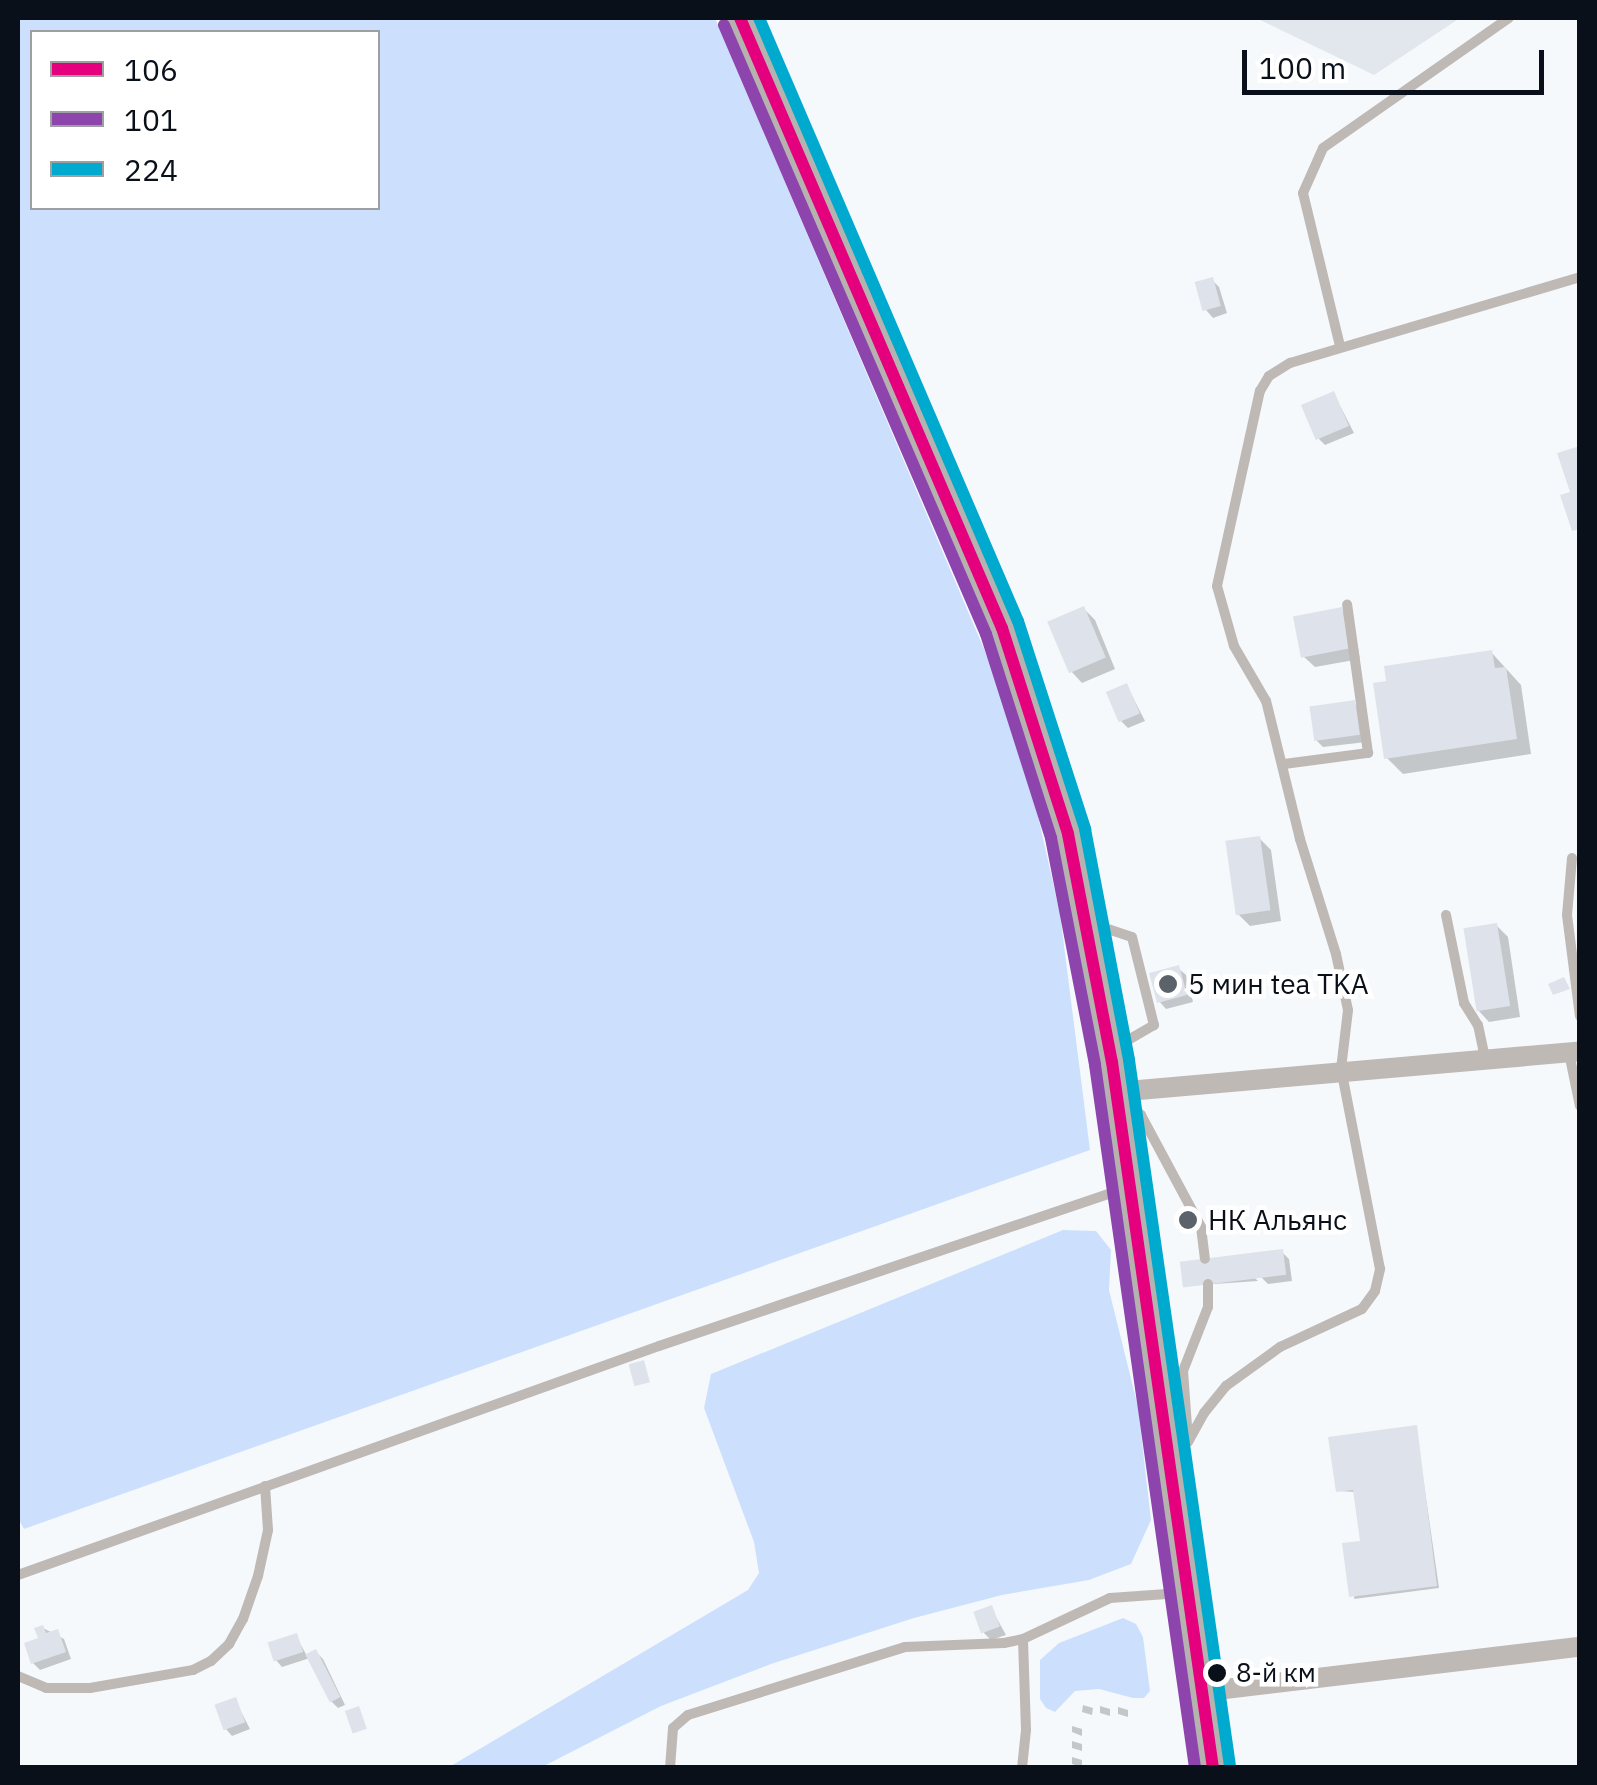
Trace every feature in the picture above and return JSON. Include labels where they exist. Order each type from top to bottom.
[{"type":"main road","points":[[740,18],[1002,628],[1068,834],[1110,1051],[1129,1188],[1178,1452],[1187,1592],[1213,1768]]},
{"type":"street","points":[[1116,1092],[1341,1069],[1574,1052]]},
{"type":"street","points":[[1200,1692],[1580,1647]]},
{"type":"lane","points":[[1340,346],[1303,193],[1323,148],[1508,18]]},
{"type":"lane","points":[[1178,1452],[1226,1386],[1280,1347],[1362,1309],[1375,1292],[1380,1269],[1341,1069],[1348,1010],[1266,701],[1234,646],[1217,586],[1260,390],[1269,376],[1290,363],[1580,277]]},
{"type":"lane","points":[[1284,764],[1368,752],[1347,604]]},
{"type":"lane","points":[[1572,858],[1566,915],[1580,1016]]},
{"type":"lane","points":[[1446,915],[1464,1003],[1478,1025],[1484,1058]]},
{"type":"lane","points":[[1085,921],[1132,937],[1154,1025],[1110,1051]]},
{"type":"lane","points":[[1574,1052],[1580,1106]]},
{"type":"lane","points":[[1116,1092],[1140,1115],[1201,1227],[1205,1259]]},
{"type":"lane","points":[[18,1576],[265,1486],[1129,1188]]},
{"type":"lane","points":[[1178,1452],[1183,1371],[1208,1307],[1208,1284]]},
{"type":"lane","points":[[18,1676],[46,1688],[90,1688],[193,1670],[211,1661],[243,1619],[258,1576],[268,1530],[265,1486]]},
{"type":"lane","points":[[670,1768],[674,1728],[688,1715],[905,1646],[1023,1639],[1110,1598],[1187,1592]]},
{"type":"lane","points":[[1022,1768],[1026,1730],[1023,1639]]},
{"type":"shaded area","points":[[18,18],[715,18],[1019,731],[1060,914],[1090,1150],[24,1529],[18,1518]]},
{"type":"shaded area","points":[[1256,18],[1460,18],[1374,75]]},
{"type":"shaded area","points":[[1063,1230],[1096,1231],[1111,1250],[1109,1290],[1138,1407],[1151,1520],[1131,1564],[1089,1580],[1002,1595],[914,1618],[771,1664],[661,1706],[542,1767],[449,1767],[748,1590],[759,1573],[754,1542],[704,1408],[711,1374]]},
{"type":"shaded area","points":[[1123,1618],[1136,1624],[1143,1637],[1150,1691],[1144,1698],[1133,1698],[1099,1689],[1075,1691],[1055,1712],[1046,1708],[1040,1699],[1040,1660],[1059,1643]]},
{"type":"building","points":[[1213,277],[1221,306],[1202,311],[1195,282]]},
{"type":"building","points":[[1334,391],[1349,426],[1316,440],[1301,405]]},
{"type":"building","points":[[1580,446],[1580,529],[1572,531],[1560,495],[1570,492],[1557,453]]},
{"type":"building","points":[[1084,606],[1106,658],[1069,673],[1047,622]]},
{"type":"building","points":[[1342,607],[1350,648],[1301,658],[1293,617]]},
{"type":"building","points":[[1492,650],[1495,668],[1506,667],[1517,739],[1384,759],[1373,683],[1386,681],[1384,666]]},
{"type":"building","points":[[1127,683],[1140,713],[1119,722],[1106,692]]},
{"type":"building","points":[[1355,700],[1360,735],[1314,741],[1309,706]]},
{"type":"building","points":[[1260,836],[1270,910],[1236,915],[1225,841]]},
{"type":"building","points":[[1497,923],[1510,1006],[1477,1011],[1463,928]]},
{"type":"building","name":"5 мин tea TKA","points":[[1179,965],[1187,995],[1157,1003],[1149,973]]},
{"type":"building","points":[[1564,977],[1570,989],[1553,995],[1548,984]]},
{"type":"building","points":[[1283,1249],[1286,1275],[1183,1287],[1180,1262]]},
{"type":"building","points":[[644,1360],[650,1382],[634,1386],[629,1364]]},
{"type":"building","points":[[1417,1425],[1437,1586],[1349,1597],[1342,1543],[1360,1541],[1353,1490],[1336,1492],[1328,1437]]},
{"type":"building","points":[[992,1605],[1000,1627],[981,1633],[973,1612]]},
{"type":"building","points":[[43,1625],[46,1633],[58,1629],[66,1652],[31,1664],[24,1643],[38,1638],[34,1628]]},
{"type":"building","points":[[297,1633],[303,1652],[274,1662],[268,1643]]},
{"type":"building","points":[[316,1649],[341,1697],[330,1703],[305,1654]]},
{"type":"building","points":[[236,1697],[245,1722],[224,1730],[214,1705]]},
{"type":"building","points":[[359,1706],[367,1729],[353,1734],[345,1711]]},
{"type":"transit line","name":"106","points":[[740,18],[1002,628],[1068,834],[1112,1062],[1213,1768]]},
{"type":"transit line","name":"224","points":[[759,18],[1018,621],[1085,829],[1129,1060],[1230,1766]]},
{"type":"transit line","name":"101","points":[[724,25],[986,634],[1051,838],[1095,1065],[1195,1768]]},
{"type":"place","name":"5 мин tea TKA","points":[[1168,984]]},
{"type":"place","name":"НК Альянс","points":[[1188,1220]]},
{"type":"place","name":"8-й км","points":[[1217,1673]]}]
